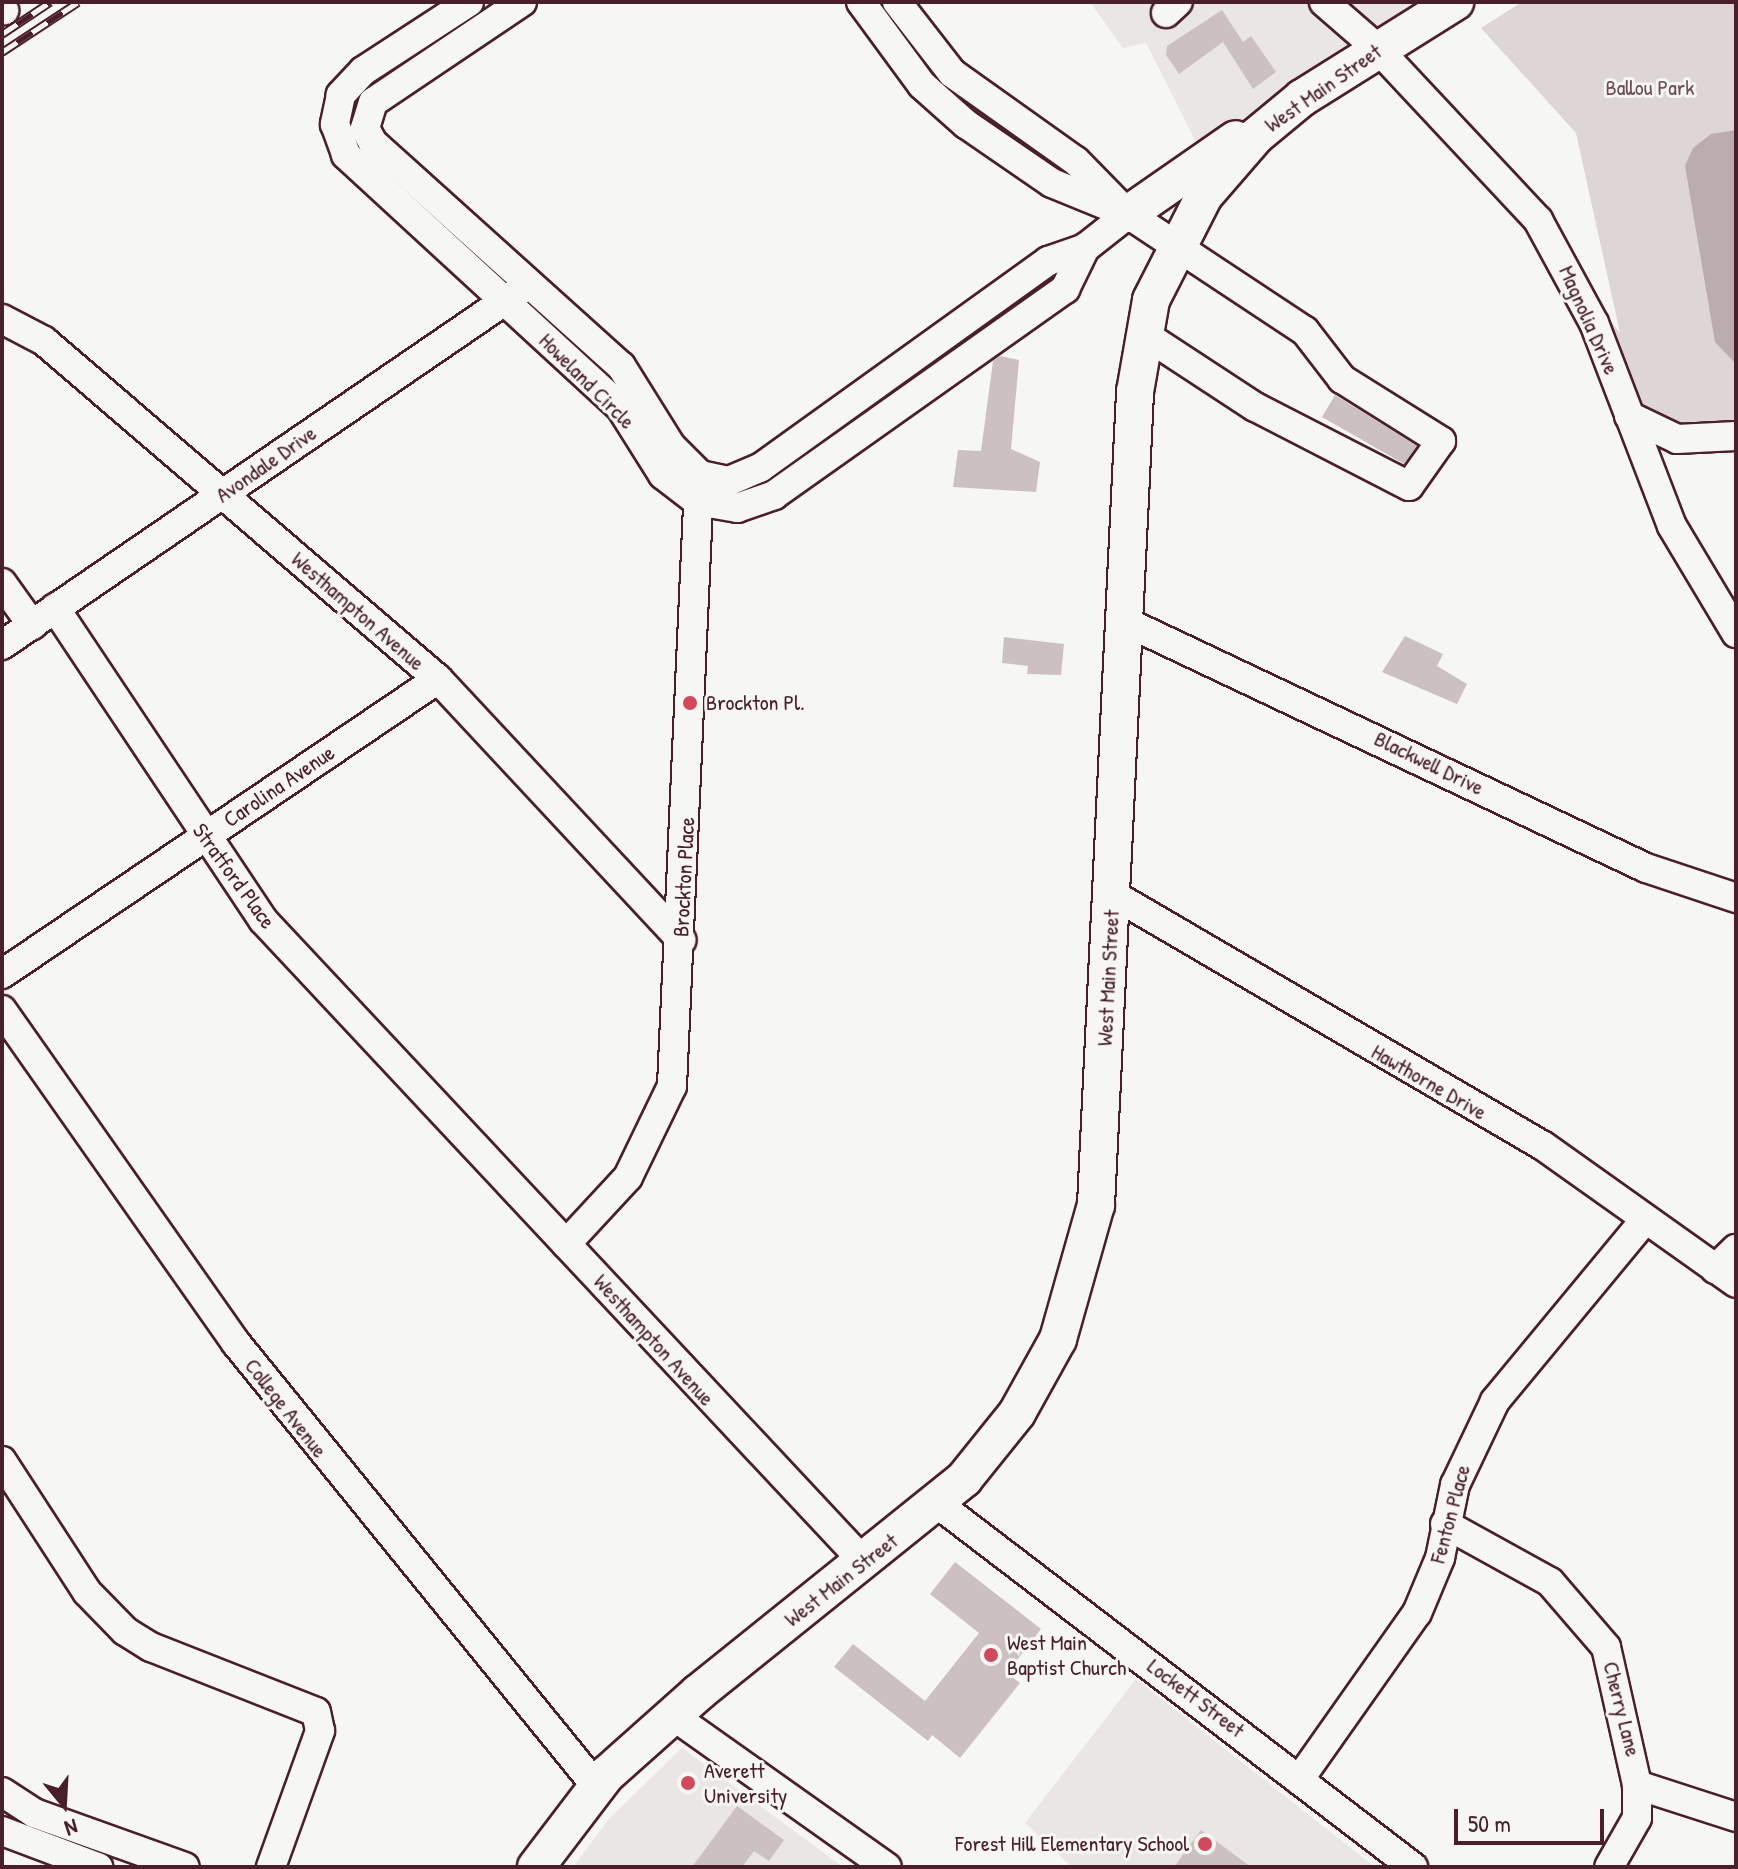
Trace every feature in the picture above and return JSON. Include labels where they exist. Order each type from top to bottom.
[{"type":"main road","name":"West Main Street","points":[[536,1867],[596,1786],[672,1715],[938,1504],[1017,1413],[1075,1296],[1096,1205],[1124,621],[1142,333],[1175,245],[1226,168],[1302,98],[1377,48],[1455,2]]},
{"type":"main road","points":[[1128,214],[1302,98]]},
{"type":"street","name":"Howeland Circle","points":[[469,2],[363,71],[336,109],[346,155],[388,197],[621,408],[663,475],[737,508],[756,504],[1065,289],[1085,248]]},
{"type":"street","name":"Howeland Circle","points":[[522,2],[373,102],[364,118],[369,137],[621,366],[698,488]]},
{"type":"street","name":"Magnolia Drive","points":[[1324,2],[1377,48],[1538,220],[1594,323],[1694,573],[1736,633]]},
{"type":"street","points":[[880,6],[973,91],[1076,161],[1128,214]]},
{"type":"street","points":[[880,6],[922,85],[951,112],[1052,183],[1128,214],[1305,331],[1342,379],[1441,441],[1409,486],[1255,407],[1142,333]]},
{"type":"street","points":[[402,46],[419,71]]},
{"type":"street","points":[[951,112],[973,91]]},
{"type":"street","points":[[388,197],[413,178]]},
{"type":"street","name":"Howeland Circle","points":[[698,488],[743,478],[1048,261],[1085,248],[1128,214]]},
{"type":"street","name":"Avondale Drive","points":[[2,645],[531,283]]},
{"type":"street","name":"Westhampton Avenue","points":[[2,319],[44,341],[438,679],[681,940]]},
{"type":"street","points":[[904,365],[922,390]]},
{"type":"street","points":[[1629,416],[1686,440],[1736,436]]},
{"type":"street","name":"Brockton Place","points":[[566,1244],[628,1177],[664,1113],[678,1046],[698,488]]},
{"type":"street","points":[[2,583],[32,625]]},
{"type":"street","name":"Stratford Place","points":[[55,608],[203,837],[263,920],[447,1116]]},
{"type":"street","name":"Blackwell Drive","points":[[1124,621],[1646,868],[1736,898]]},
{"type":"street","name":"Carolina Avenue","points":[[2,974],[438,679]]},
{"type":"street","name":"Hawthorne Drive","points":[[1112,894],[1542,1145],[1644,1221],[1725,1276]]},
{"type":"street","name":"College Avenue","points":[[2,1010],[246,1356],[596,1786]]},
{"type":"street","name":"Westhampton Avenue","points":[[447,1116],[863,1561]]},
{"type":"street","name":"Fenton Place","points":[[1299,1780],[1417,1613],[1440,1558],[1445,1524],[1474,1436],[1495,1401],[1644,1221]]},
{"type":"street","points":[[1725,1276],[1736,1249]]},
{"type":"street","points":[[2,1461],[87,1592],[125,1631],[151,1647],[316,1712],[320,1731],[271,1867]]},
{"type":"street","name":"Lockett Street","points":[[938,1504],[1413,1867]]},
{"type":"street","name":"Cherry Lane","points":[[1445,1524],[1550,1582],[1596,1631],[1616,1677],[1637,1785],[1637,1818],[1609,1867]]},
{"type":"street","points":[[672,1715],[887,1867]]},
{"type":"street","name":"Cherry Lane","points":[[1637,1785],[1736,1817]]},
{"type":"street","points":[[2,1792],[34,1813],[113,1855],[185,1867]]},
{"type":"street","points":[[2,1831],[98,1867]]},
{"type":"shaded area","points":[[1090,2],[1462,2],[1214,152],[1197,144],[1146,43],[1123,48]]},
{"type":"shaded area","points":[[1736,130],[1736,364],[1715,342],[1685,166],[1693,148],[1711,134]]},
{"type":"shaded area","points":[[1136,1679],[1375,1867],[1072,1867],[1025,1823]]},
{"type":"shaded area","name":"Averett University","points":[[682,1748],[843,1867],[573,1867],[609,1819]]},
{"type":"green space","name":"Ballou Park","points":[[1522,2],[1736,2],[1736,437],[1629,416],[1511,188],[1620,333],[1576,133],[1481,28]]},
{"type":"building","points":[[1222,10],[1243,42],[1251,36],[1276,72],[1253,89],[1223,42],[1179,74],[1166,55],[1167,46]]},
{"type":"building","points":[[1000,356],[1019,360],[1011,449],[1040,462],[1036,492],[953,487],[958,450],[981,451],[993,361]]},
{"type":"building","points":[[1335,395],[1417,446],[1404,464],[1322,417]]},
{"type":"building","points":[[1405,636],[1443,654],[1437,666],[1467,684],[1457,704],[1382,672]]},
{"type":"building","points":[[1004,637],[1064,644],[1061,675],[1027,674],[1028,666],[1002,663]]},
{"type":"building","name":"West Main Baptist Church","points":[[955,1562],[1041,1629],[1007,1673],[1020,1683],[960,1758],[932,1735],[928,1741],[834,1667],[853,1644],[925,1701],[979,1633],[930,1594]]},
{"type":"building","points":[[737,1806],[784,1840],[769,1861],[754,1851],[742,1867],[692,1867]]},
{"type":"building","name":"Forest Hill Elementary School","points":[[1201,1830],[1251,1867],[1174,1867]]},
{"type":"railway","points":[[2,34],[50,2]]},
{"type":"railway","points":[[2,52],[78,2]]},
{"type":"place","name":"Brockton Pl.","points":[[690,703]]},
{"type":"place","name":"West Main Baptist Church","points":[[991,1655]]},
{"type":"place","name":"Averett University","points":[[688,1783]]},
{"type":"place","name":"Forest Hill Elementary School","points":[[1205,1844]]}]
